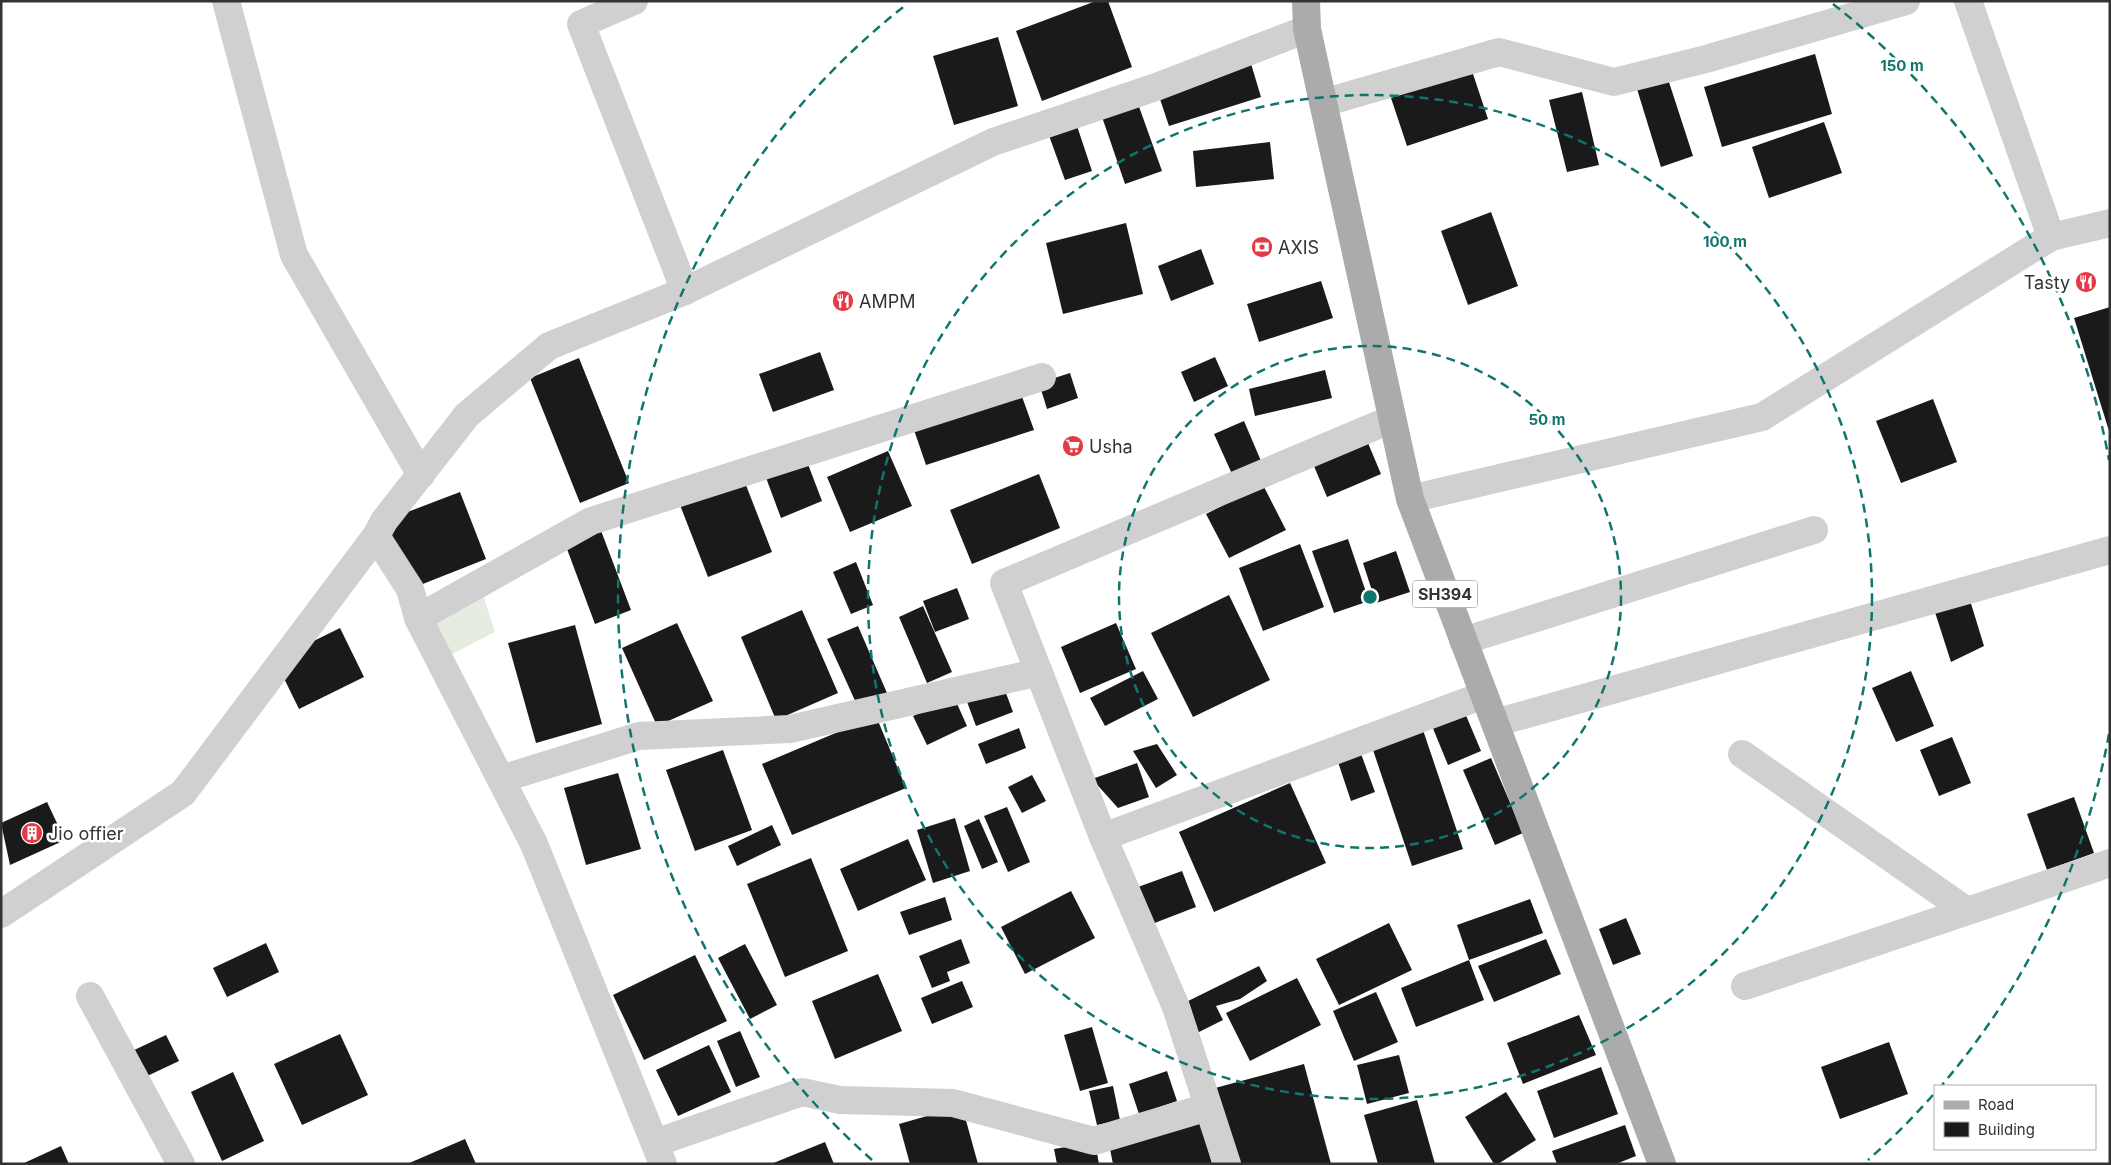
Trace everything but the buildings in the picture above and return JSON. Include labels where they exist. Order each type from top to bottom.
[{"type":"main road","name":"SH394","points":[[1306,1],[1307,29],[1410,499],[1662,1164]]},
{"type":"street","points":[[226,1],[294,255],[422,475]]},
{"type":"street","points":[[634,1],[580,24],[685,291]]},
{"type":"street","points":[[1323,103],[1499,52],[1614,82],[1706,59],[1906,1]]},
{"type":"street","points":[[1968,1],[2052,237]]},
{"type":"street","points":[[1,914],[184,793],[376,536],[384,521],[467,416],[549,346],[685,291],[993,142],[1156,87],[1307,29]]},
{"type":"street","points":[[1410,499],[1762,418],[2052,237],[2110,223]]},
{"type":"street","points":[[418,618],[590,521],[1042,377]]},
{"type":"street","points":[[1226,1164],[1176,1007],[1103,837],[1004,583],[1392,418]]},
{"type":"street","points":[[1463,641],[1814,530]]},
{"type":"street","points":[[376,536],[410,589],[418,618],[534,844],[659,1153],[802,1092],[840,1100],[953,1103],[1094,1141],[1208,1107]]},
{"type":"street","points":[[1495,723],[2110,550]]},
{"type":"street","points":[[501,779],[639,736],[790,730],[1039,672]]},
{"type":"street","points":[[1103,837],[1484,696]]},
{"type":"street","points":[[1742,754],[1966,911]]},
{"type":"street","points":[[1745,986],[2110,863]]},
{"type":"street","points":[[90,996],[181,1164]]},
{"type":"shaded area","points":[[483,595],[495,632],[448,656],[431,618]]},
{"type":"place","name":"AXIS","points":[[1262,247]]},
{"type":"place","name":"Tasty","points":[[2086,282]]},
{"type":"place","name":"AMPM","points":[[843,301]]},
{"type":"place","name":"Usha","points":[[1073,446]]},
{"type":"place","name":"Jio offier","points":[[32,833]]}]
